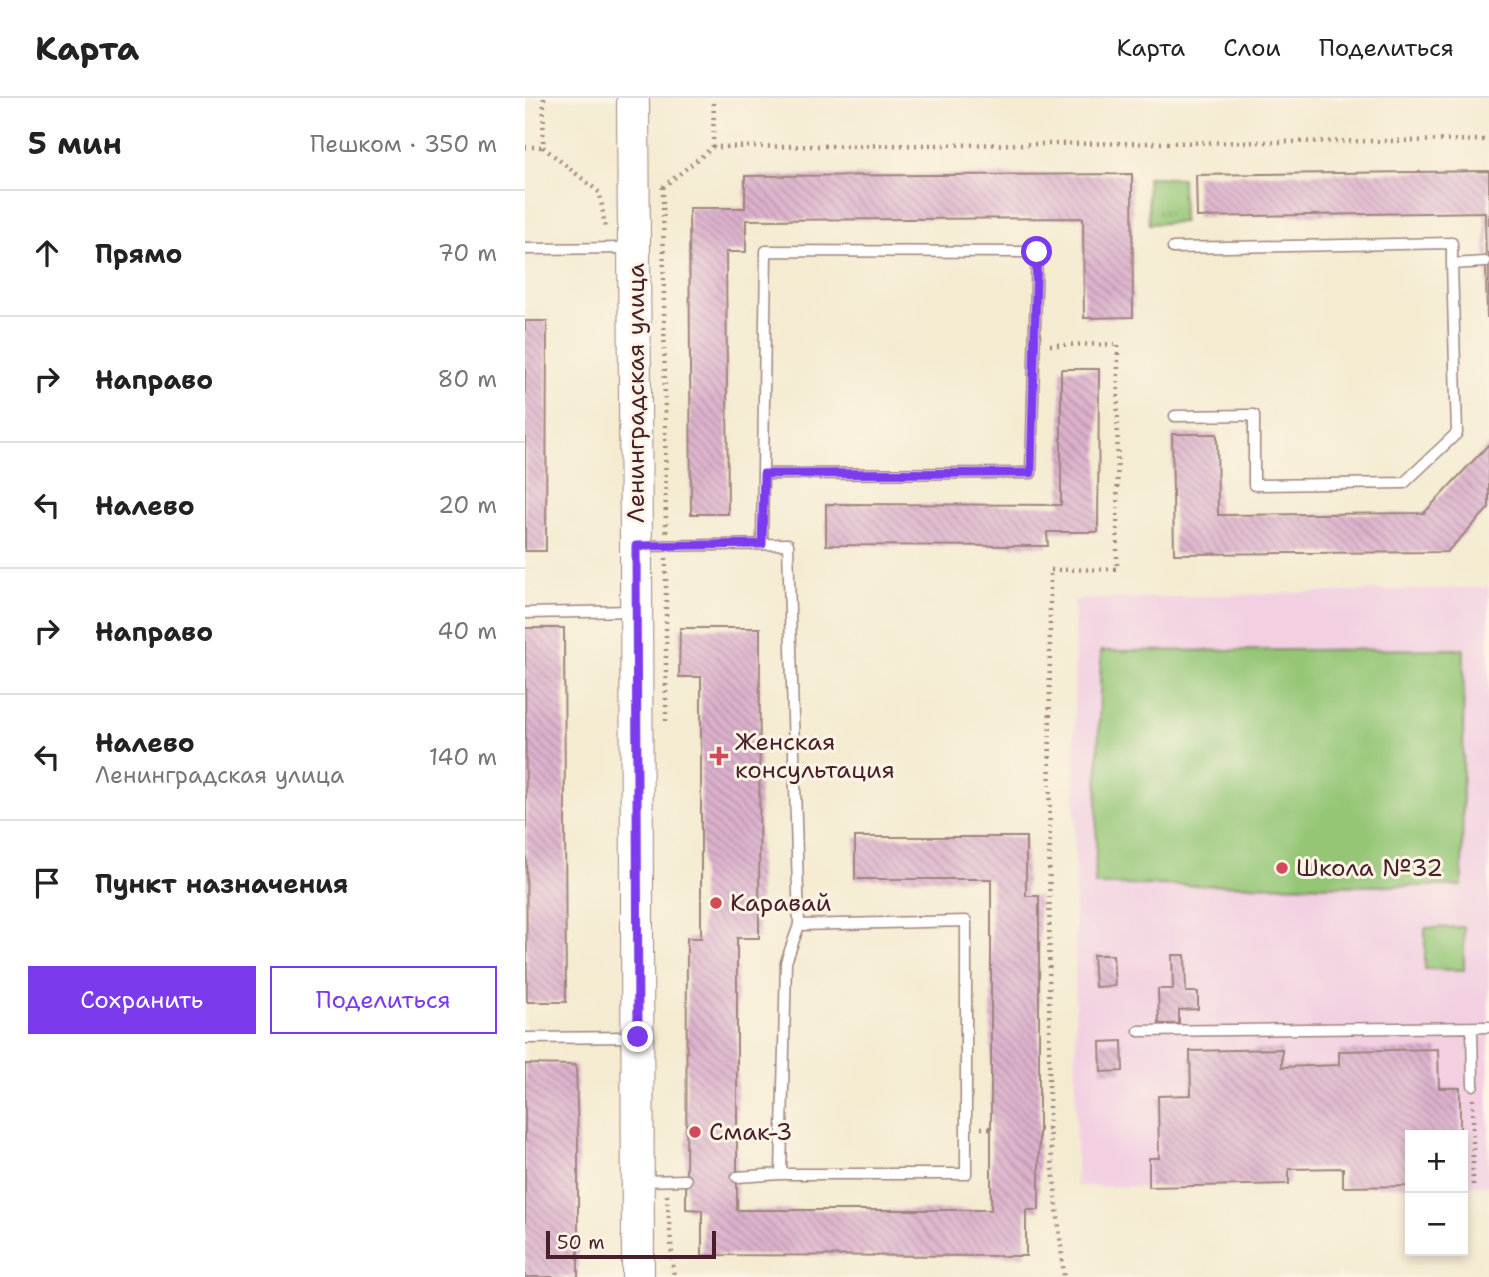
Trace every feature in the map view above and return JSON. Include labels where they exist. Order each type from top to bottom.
[{"type":"street","name":"Ленинградская улица","points":[[633,98],[622,248],[651,546],[637,611],[638,1037],[652,1181],[638,1277]]},
{"type":"lane","points":[[1173,247],[1452,243],[1457,433],[1404,483],[1254,485],[1254,415],[1175,416]]},
{"type":"lane","points":[[525,249],[622,248]]},
{"type":"lane","points":[[762,544],[766,251],[1037,252],[1031,473],[764,474]]},
{"type":"lane","points":[[1452,264],[1485,262]]},
{"type":"lane","points":[[651,546],[788,544],[799,925],[786,962],[781,1174]]},
{"type":"lane","points":[[525,613],[637,611]]},
{"type":"lane","points":[[737,1177],[781,1174],[966,1174],[966,921],[799,925]]},
{"type":"lane","points":[[1139,1031],[1489,1027]]},
{"type":"lane","points":[[1472,1028],[1473,1086]]},
{"type":"lane","points":[[525,1038],[638,1037]]},
{"type":"lane","points":[[652,1181],[686,1180]]},
{"type":"path","points":[[543,147],[544,98]]},
{"type":"path","points":[[713,146],[714,98]]},
{"type":"path","points":[[666,726],[651,546],[663,187],[713,146],[1489,140]]},
{"type":"path","points":[[525,147],[543,147],[600,193],[622,248]]},
{"type":"path","points":[[1033,346],[1118,344],[1117,569],[1049,570],[1049,1129],[1064,1277]]},
{"type":"path","points":[[1473,1086],[1473,1186]]},
{"type":"path","points":[[1039,1129],[1049,1129]]},
{"type":"path","points":[[652,1181],[674,1277]]},
{"type":"shaded area","name":"Школа №32","points":[[1489,587],[1489,1185],[1468,1186],[1468,1130],[1405,1130],[1405,1186],[1343,1188],[1342,1169],[1291,1170],[1290,1184],[1076,1186],[1074,600]]},
{"type":"green space","points":[[1147,177],[1182,178],[1183,222],[1149,224]]},
{"type":"green space","points":[[1464,649],[1462,886],[1095,885],[1101,651]]},
{"type":"green space","points":[[1464,927],[1464,970],[1425,969],[1425,928]]},
{"type":"building","points":[[1489,171],[1489,317],[1485,212],[1197,217],[1196,175]]},
{"type":"building","points":[[1132,174],[1133,317],[1084,318],[1083,218],[746,220],[746,252],[726,252],[728,514],[691,514],[689,208],[745,208],[745,176]]},
{"type":"building","points":[[525,321],[547,321],[546,551],[525,551]]},
{"type":"building","points":[[1061,369],[1099,369],[1098,532],[1047,532],[1048,546],[826,545],[826,504],[1061,505]]},
{"type":"building","points":[[1172,434],[1217,434],[1218,515],[1424,513],[1489,444],[1489,508],[1447,552],[1174,554]]},
{"type":"building","points":[[525,628],[564,628],[566,1002],[527,1002]]},
{"type":"building","points":[[680,628],[760,628],[759,938],[737,938],[737,1210],[991,1210],[991,879],[855,879],[855,837],[1026,837],[1026,896],[1039,896],[1039,1210],[1026,1210],[1026,1256],[702,1255],[702,1210],[686,1209],[687,938],[701,938],[701,677],[679,677]]},
{"type":"building","points":[[1093,955],[1113,955],[1115,986],[1095,987]]},
{"type":"building","points":[[1172,955],[1185,955],[1186,992],[1198,992],[1198,1009],[1179,1010],[1179,1024],[1159,1024],[1158,989],[1173,989]]},
{"type":"building","points":[[1122,1041],[1123,1071],[1101,1072],[1100,1042]]},
{"type":"building","points":[[1282,1049],[1282,1067],[1339,1065],[1339,1051],[1438,1049],[1439,1088],[1460,1088],[1460,1130],[1405,1130],[1405,1186],[1343,1187],[1343,1168],[1289,1169],[1289,1184],[1149,1187],[1149,1158],[1159,1158],[1158,1096],[1191,1095],[1190,1051]]},
{"type":"building","points":[[525,1064],[576,1065],[578,1277],[525,1277]]},
{"type":"place","name":"Женская консультация","points":[[719,756]]},
{"type":"place","name":"Школа №32","points":[[1282,868]]},
{"type":"place","name":"Каравай","points":[[716,903]]},
{"type":"place","name":"Смак-3","points":[[695,1132]]},
{"type":"route","points":[[638,1037],[636,546],[762,544],[764,474],[1031,473],[1037,252]]}]
